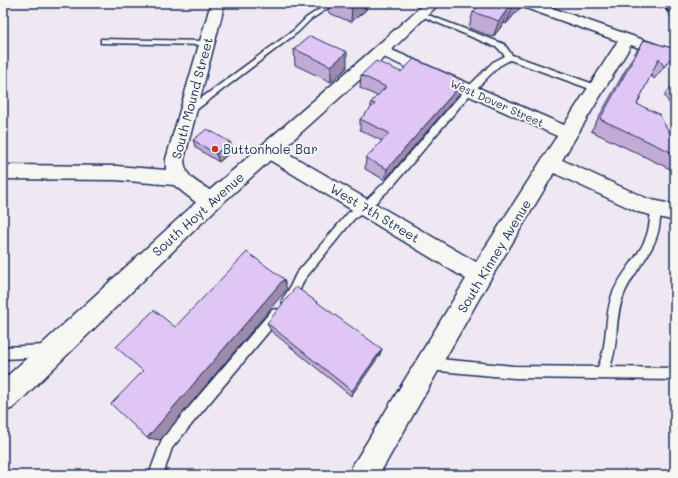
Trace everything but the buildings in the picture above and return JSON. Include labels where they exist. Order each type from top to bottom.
[{"type":"main road","name":"South Hoyt Avenue","points":[[3,398],[210,202],[382,50],[427,8]]},
{"type":"street","name":"South Mound Street","points":[[210,202],[178,178],[175,159],[186,113],[218,3]]},
{"type":"street","points":[[525,3],[675,56]]},
{"type":"street","name":"South Kinney Avenue","points":[[363,475],[480,276],[627,39]]},
{"type":"street","name":"West Dover Street","points":[[382,50],[569,134]]},
{"type":"street","name":"West 7th Street","points":[[269,151],[480,276]]},
{"type":"street","points":[[551,163],[645,206],[666,212]]},
{"type":"street","points":[[3,172],[116,173],[178,178]]},
{"type":"lane","points":[[186,113],[296,31],[308,19],[333,3]]},
{"type":"lane","points":[[427,8],[501,46],[509,57],[596,88]]},
{"type":"lane","points":[[104,41],[206,43]]},
{"type":"lane","points":[[156,475],[168,444],[292,294],[300,277],[351,216],[365,207],[399,173],[465,95],[496,64],[509,57]]},
{"type":"lane","points":[[601,373],[608,357],[614,310],[618,295],[643,253],[653,232],[666,212]]},
{"type":"lane","points":[[3,353],[52,351]]},
{"type":"lane","points":[[429,364],[514,372],[675,374]]},
{"type":"railway","points":[[662,3],[675,21]]},
{"type":"place","name":"Buttonhole Bar","points":[[215,149]]}]
